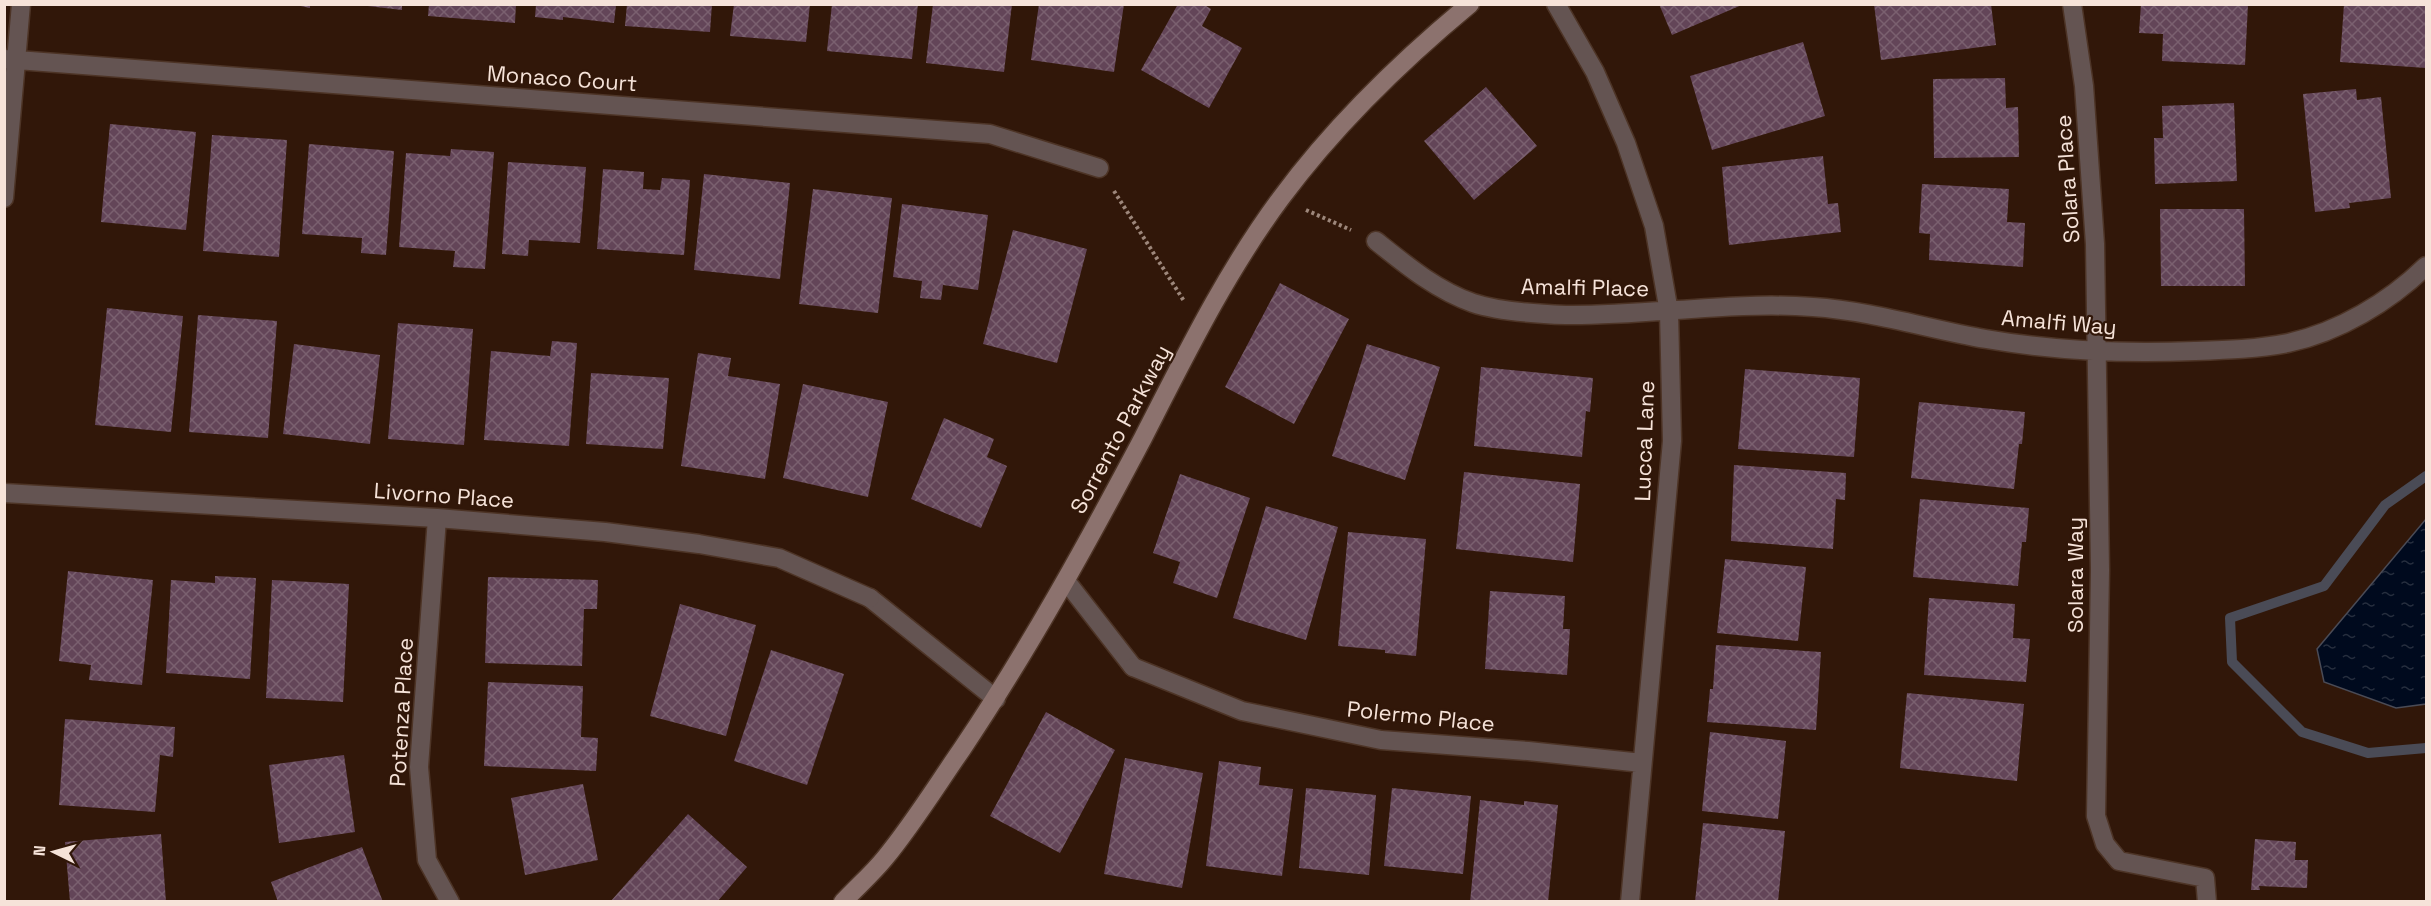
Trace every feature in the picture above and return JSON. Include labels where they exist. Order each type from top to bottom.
[{"type":"street","points":[[4,198],[10,60],[21,4]]},
{"type":"street","name":"Sorrento Parkway","points":[[843,902],[885,858],[996,699],[1066,581],[1241,256],[1280,198],[1314,156],[1384,79],[1432,34],[1470,4]]},
{"type":"street","name":"Lucca Lane","points":[[1556,4],[1595,72],[1626,143],[1654,226],[1669,312],[1672,441],[1630,902]]},
{"type":"street","name":"Solara Place","points":[[2072,4],[2085,97],[2095,244],[2097,351]]},
{"type":"street","name":"Monaco Court","points":[[10,60],[990,134],[1099,168]]},
{"type":"street","name":"Amalfi Place","points":[[1376,241],[1424,279],[1474,303],[1534,314],[1604,315],[1669,312]]},
{"type":"street","name":"Amalfi Way","points":[[1669,312],[1787,305],[1851,309],[1987,339],[2097,351],[2147,353],[2240,350],[2290,343],[2333,328],[2382,303],[2427,266]]},
{"type":"street","name":"Solara Way","points":[[2097,351],[2100,570],[2096,816],[2105,844],[2119,861],[2205,878],[2207,902]]},
{"type":"street","name":"Livorno Place","points":[[4,494],[437,518],[605,532],[699,544],[779,558],[870,598],[996,699]]},
{"type":"street","name":"Potenza Place","points":[[437,518],[419,767],[427,861],[450,902]]},
{"type":"street","name":"Polermo Place","points":[[1066,581],[1133,667],[1242,711],[1381,740],[1528,751],[1642,764]]},
{"type":"path","points":[[1099,168],[1201,327]]},
{"type":"path","points":[[1280,198],[1376,241]]},
{"type":"water","points":[[2426,519],[2426,704],[2396,708],[2324,682],[2317,649]]},
{"type":"building","points":[[291,4],[310,4],[310,8]]},
{"type":"building","points":[[429,4],[516,4],[515,23],[428,16]]},
{"type":"building","points":[[627,4],[712,4],[710,32],[625,26]]},
{"type":"building","points":[[734,4],[810,4],[806,42],[730,36]]},
{"type":"building","points":[[832,4],[918,4],[912,59],[827,51]]},
{"type":"building","points":[[933,4],[1012,4],[1004,72],[926,63]]},
{"type":"building","points":[[1039,4],[1124,4],[1114,72],[1031,60]]},
{"type":"building","points":[[1178,4],[1203,4],[1211,9],[1202,26],[1242,48],[1209,108],[1141,70]]},
{"type":"building","points":[[1659,4],[1744,4],[1672,35]]},
{"type":"building","points":[[1874,4],[1991,4],[1996,45],[1881,60]]},
{"type":"building","points":[[2141,4],[2248,4],[2245,65],[2162,61],[2163,34],[2139,33]]},
{"type":"building","points":[[2344,4],[2426,4],[2426,68],[2340,62]]},
{"type":"building","points":[[359,5],[402,5],[402,10]]},
{"type":"building","points":[[536,5],[616,5],[614,23],[563,17],[563,20],[535,17]]},
{"type":"building","points":[[1803,42],[1825,116],[1712,150],[1690,76]]},
{"type":"building","points":[[2005,78],[2006,108],[2018,107],[2019,157],[1934,158],[1933,79]]},
{"type":"building","points":[[1486,87],[1537,146],[1474,200],[1424,141]]},
{"type":"building","points":[[2356,89],[2357,100],[2381,97],[2391,198],[2349,203],[2350,208],[2315,212],[2303,94]]},
{"type":"building","points":[[2234,103],[2237,181],[2155,184],[2154,138],[2163,138],[2162,106]]},
{"type":"building","points":[[110,124],[196,132],[186,230],[101,222]]},
{"type":"building","points":[[212,135],[287,140],[279,257],[203,251]]},
{"type":"building","points":[[309,144],[394,151],[386,255],[361,253],[362,238],[302,234]]},
{"type":"building","points":[[451,149],[494,152],[485,269],[453,267],[455,251],[399,247],[406,153],[450,156]]},
{"type":"building","points":[[1823,156],[1828,204],[1838,203],[1841,232],[1729,245],[1722,167]]},
{"type":"building","points":[[508,162],[586,167],[580,243],[529,240],[528,256],[502,254]]},
{"type":"building","points":[[603,169],[644,172],[643,189],[660,190],[662,178],[690,180],[684,255],[597,249]]},
{"type":"building","points":[[704,174],[790,183],[780,279],[694,270]]},
{"type":"building","points":[[1922,184],[2009,189],[2007,222],[2025,223],[2023,267],[1929,260],[1930,234],[1919,233]]},
{"type":"building","points":[[813,189],[892,198],[878,313],[799,304]]},
{"type":"building","points":[[902,204],[988,215],[978,290],[943,285],[941,300],[920,298],[922,281],[893,277]]},
{"type":"building","points":[[2160,209],[2244,209],[2245,286],[2161,286]]},
{"type":"building","points":[[1013,230],[1087,249],[1057,363],[983,344]]},
{"type":"building","points":[[1280,283],[1349,319],[1294,424],[1225,387]]},
{"type":"building","points":[[107,308],[183,316],[171,432],[95,425]]},
{"type":"building","points":[[198,315],[277,321],[268,438],[189,432]]},
{"type":"building","points":[[398,323],[473,329],[464,445],[388,439]]},
{"type":"building","points":[[552,341],[577,343],[569,446],[484,440],[491,351],[550,356]]},
{"type":"building","points":[[294,344],[380,355],[370,444],[283,434]]},
{"type":"building","points":[[1367,344],[1440,367],[1405,480],[1332,456]]},
{"type":"building","points":[[698,353],[731,358],[728,376],[780,384],[765,479],[681,466]]},
{"type":"building","points":[[1481,367],[1593,378],[1590,412],[1586,411],[1582,457],[1474,446]]},
{"type":"building","points":[[1745,369],[1860,378],[1854,457],[1738,449]]},
{"type":"building","points":[[591,373],[669,378],[663,449],[586,444]]},
{"type":"building","points":[[803,384],[888,402],[868,497],[783,478]]},
{"type":"building","points":[[1919,402],[2025,412],[2014,489],[1911,478]]},
{"type":"building","points":[[944,418],[994,439],[987,457],[1007,466],[981,528],[911,499]]},
{"type":"building","points":[[1734,465],[1846,473],[1845,500],[1836,499],[1833,549],[1731,541]]},
{"type":"building","points":[[1464,472],[1580,484],[1573,562],[1456,549]]},
{"type":"building","points":[[1180,474],[1250,498],[1217,598],[1173,583],[1180,562],[1153,553]]},
{"type":"building","points":[[1920,499],[2029,508],[2026,542],[2022,542],[2018,586],[1913,577]]},
{"type":"building","points":[[1266,506],[1338,527],[1306,640],[1233,618]]},
{"type":"building","points":[[1348,532],[1426,539],[1416,656],[1385,653],[1385,650],[1338,646]]},
{"type":"building","points":[[1725,559],[1806,567],[1798,641],[1717,633]]},
{"type":"building","points":[[68,571],[153,580],[142,685],[89,680],[91,665],[59,661]]},
{"type":"building","points":[[215,576],[256,578],[250,679],[166,673],[171,580],[215,583]]},
{"type":"building","points":[[488,577],[598,580],[597,609],[584,609],[582,666],[485,663]]},
{"type":"building","points":[[272,580],[349,584],[343,702],[266,698]]},
{"type":"building","points":[[1490,591],[1565,596],[1563,629],[1570,629],[1567,675],[1485,669]]},
{"type":"building","points":[[1929,598],[2015,604],[2013,638],[2030,639],[2026,682],[1924,675]]},
{"type":"building","points":[[680,604],[756,625],[726,736],[650,716]]},
{"type":"building","points":[[1716,645],[1821,652],[1816,730],[1707,722],[1710,689],[1713,689]]},
{"type":"building","points":[[771,650],[844,674],[807,785],[734,761]]},
{"type":"building","points":[[488,682],[583,686],[581,737],[598,738],[596,771],[484,766]]},
{"type":"building","points":[[1907,693],[2024,704],[2017,781],[1900,768]]},
{"type":"building","points":[[1046,712],[1115,750],[1060,853],[990,816]]},
{"type":"building","points":[[65,719],[175,727],[173,757],[160,755],[155,812],[59,805]]},
{"type":"building","points":[[1710,732],[1786,741],[1778,819],[1702,811]]},
{"type":"building","points":[[344,755],[355,832],[279,843],[269,765]]},
{"type":"building","points":[[1125,758],[1203,773],[1182,888],[1104,874]]},
{"type":"building","points":[[1219,761],[1261,767],[1259,785],[1293,789],[1282,876],[1206,866]]},
{"type":"building","points":[[583,784],[598,860],[525,875],[511,798]]},
{"type":"building","points":[[1306,788],[1376,795],[1369,875],[1299,868]]},
{"type":"building","points":[[1392,788],[1471,796],[1463,874],[1384,866]]},
{"type":"building","points":[[1480,800],[1524,805],[1524,801],[1558,805],[1548,902],[1470,902]]},
{"type":"building","points":[[688,814],[747,867],[717,902],[610,902]]},
{"type":"building","points":[[1703,823],[1785,831],[1778,902],[1695,902]]},
{"type":"building","points":[[161,834],[166,902],[70,902],[65,842]]},
{"type":"building","points":[[2255,839],[2296,842],[2295,860],[2308,860],[2307,888],[2259,886],[2260,890],[2251,890]]},
{"type":"building","points":[[362,847],[383,902],[278,902],[271,882]]},
{"type":"waterway","points":[[2426,476],[2385,505],[2324,586],[2230,618],[2232,662],[2302,732],[2368,753],[2426,748]]}]
